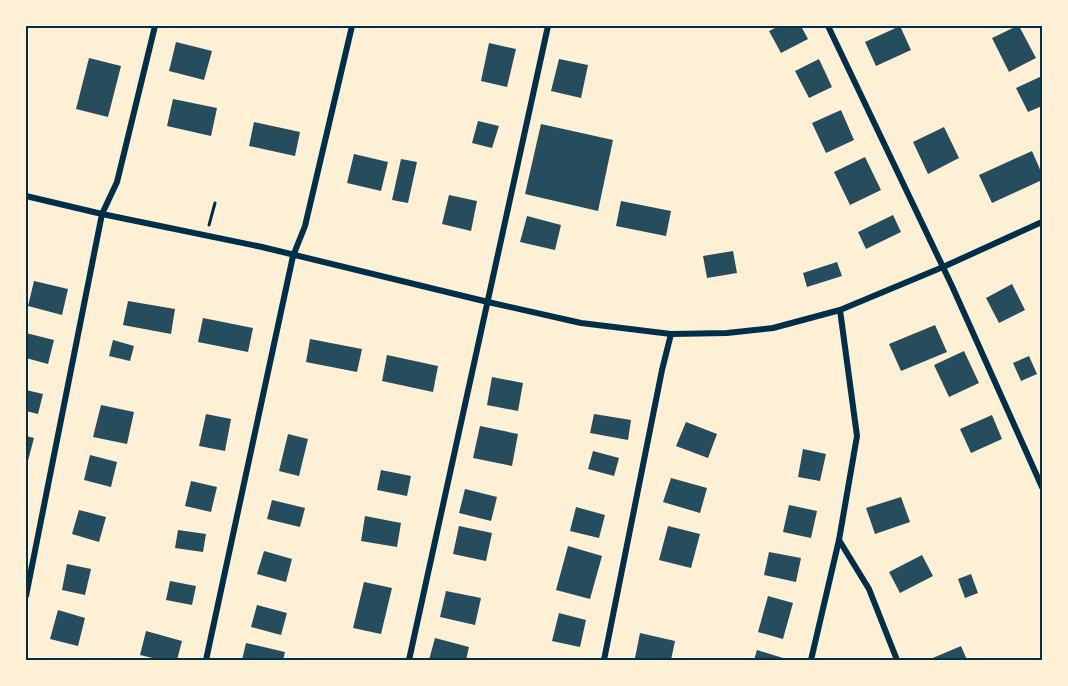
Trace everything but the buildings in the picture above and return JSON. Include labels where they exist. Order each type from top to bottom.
[{"type":"street","points":[[26,596],[102,214],[117,182],[155,26]]},
{"type":"street","points":[[206,660],[293,256],[305,226],[352,26]]},
{"type":"street","points":[[409,660],[548,26]]},
{"type":"street","points":[[828,26],[943,267],[1042,487]]},
{"type":"street","points":[[26,196],[262,247],[488,303],[580,322],[671,334],[727,333],[773,328],[840,310],[1042,222]]},
{"type":"street","points":[[811,660],[839,540],[857,436],[840,310]]},
{"type":"street","points":[[604,660],[671,334]]},
{"type":"street","points":[[839,540],[869,589],[897,660]]},
{"type":"path","points":[[206,236],[215,203]]}]
